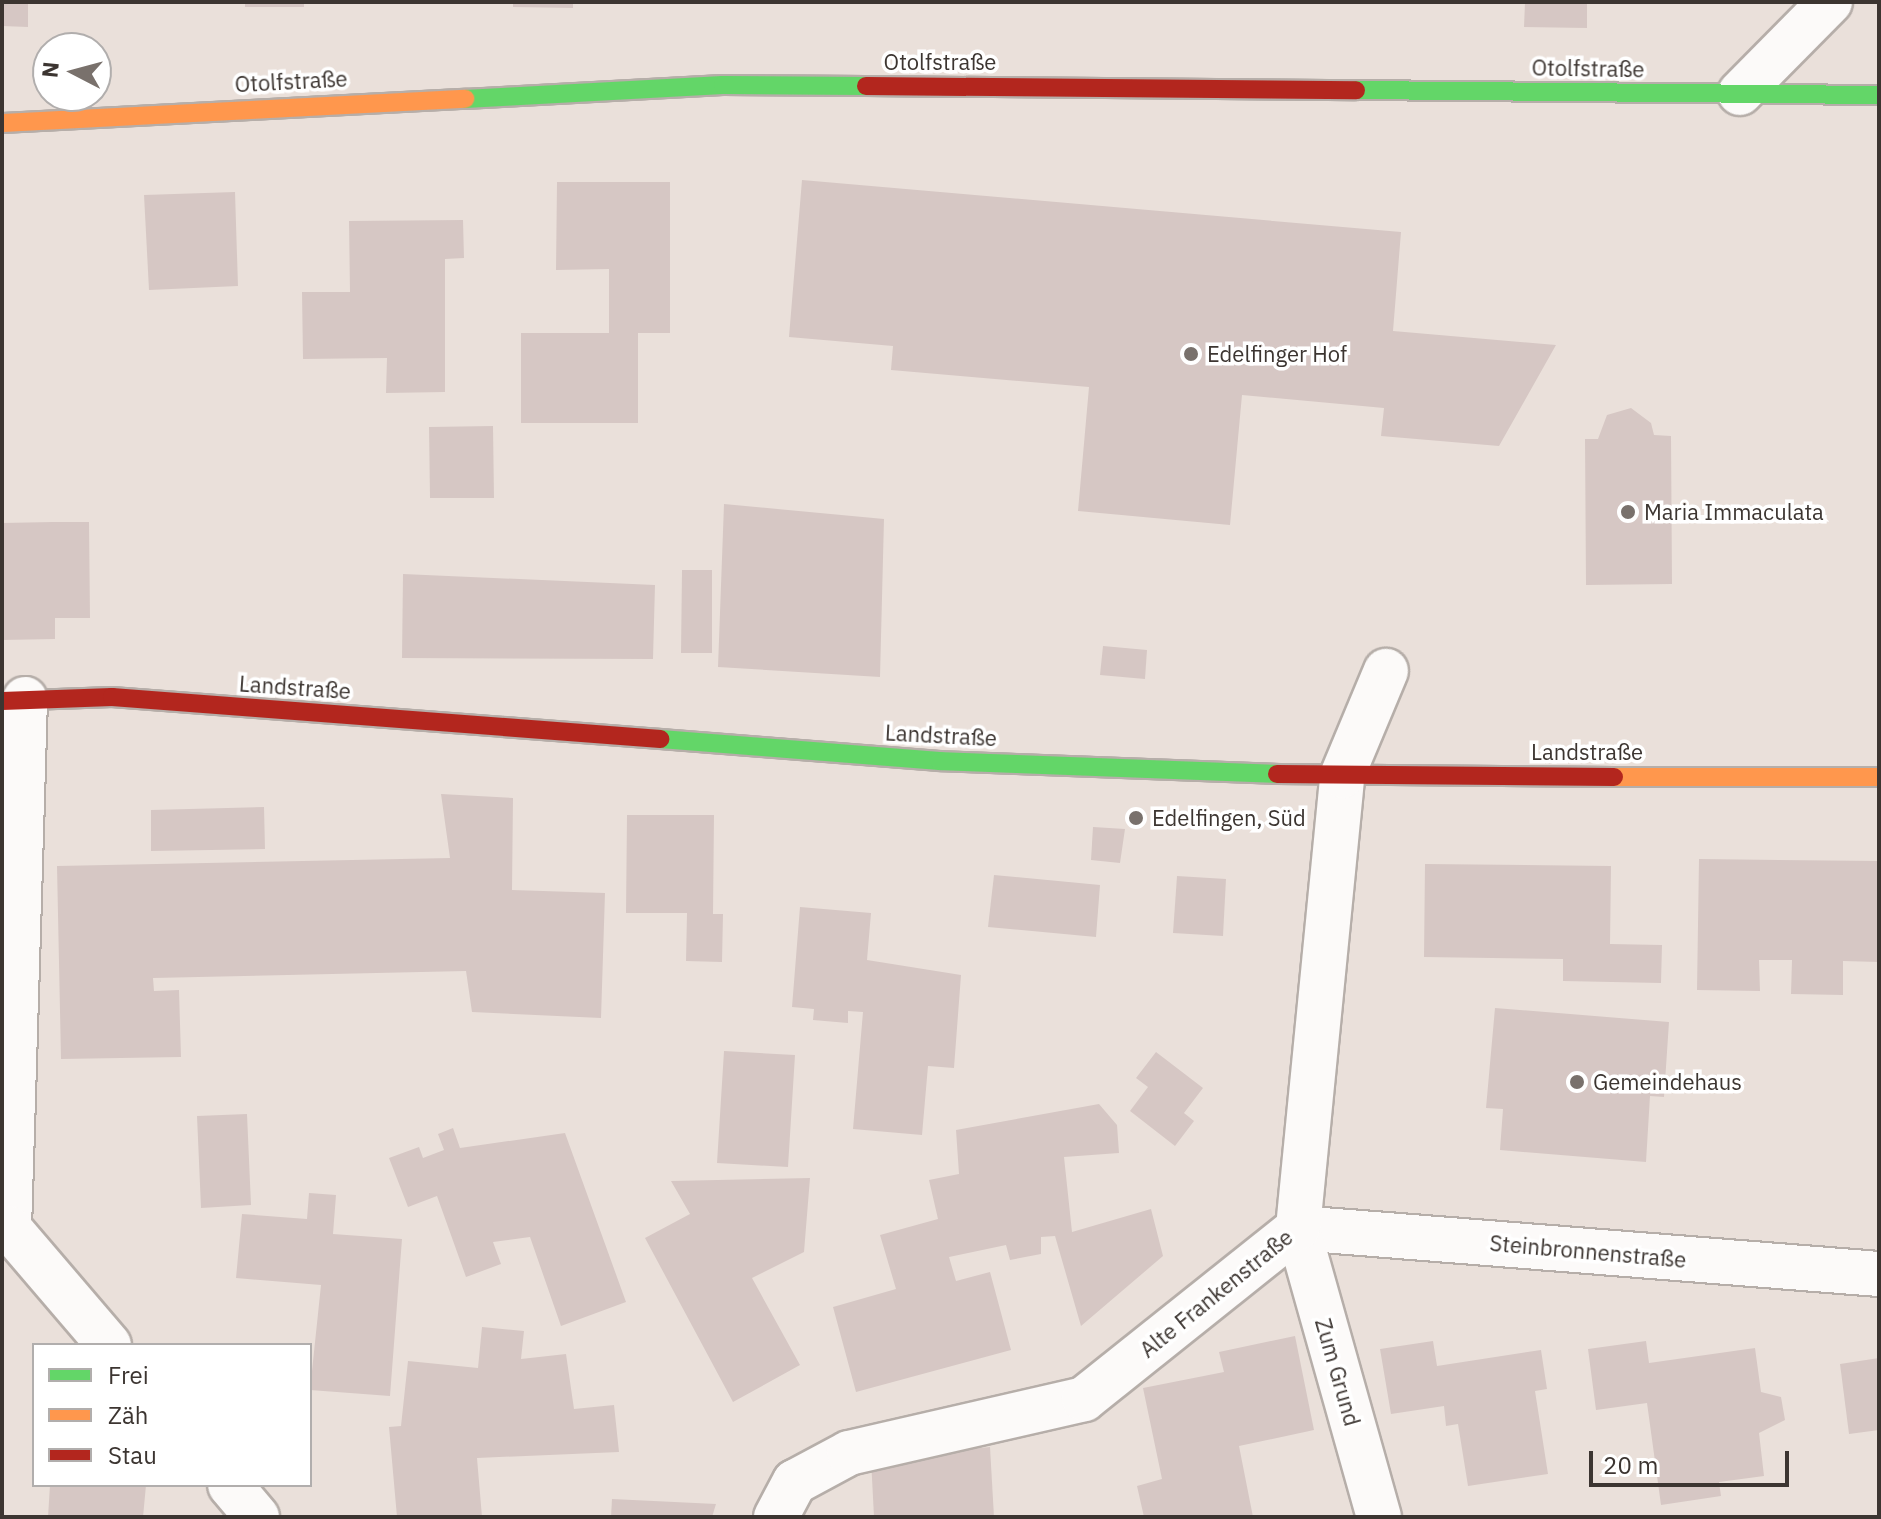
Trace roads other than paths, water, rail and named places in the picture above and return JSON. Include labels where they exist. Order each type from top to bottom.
[{"type":"street","points":[[1740,93],[1830,2]]},
{"type":"street","name":"Otolfstraße","points":[[2,123],[723,85],[1879,95]]},
{"type":"street","name":"Alte Frankenstraße","points":[[776,1517],[795,1482],[849,1453],[1084,1399],[1298,1228],[1342,776],[1386,671]]},
{"type":"street","name":"Landstraße","points":[[14,700],[112,697],[940,761],[1342,776],[1879,777]]},
{"type":"street","points":[[14,700],[5,1228],[107,1343]]},
{"type":"street","name":"Steinbronnenstraße","points":[[1298,1228],[1879,1274]]},
{"type":"street","name":"Zum Grund","points":[[1298,1228],[1379,1517]]},
{"type":"street","points":[[232,1487],[257,1517]]},
{"type":"place","name":"Edelfinger Hof","points":[[1191,354]]},
{"type":"place","name":"Maria Immaculata","points":[[1628,512]]},
{"type":"place","name":"Edelfingen, Süd","points":[[1136,818]]},
{"type":"place","name":"Gemeindehaus","points":[[1577,1082]]}]
